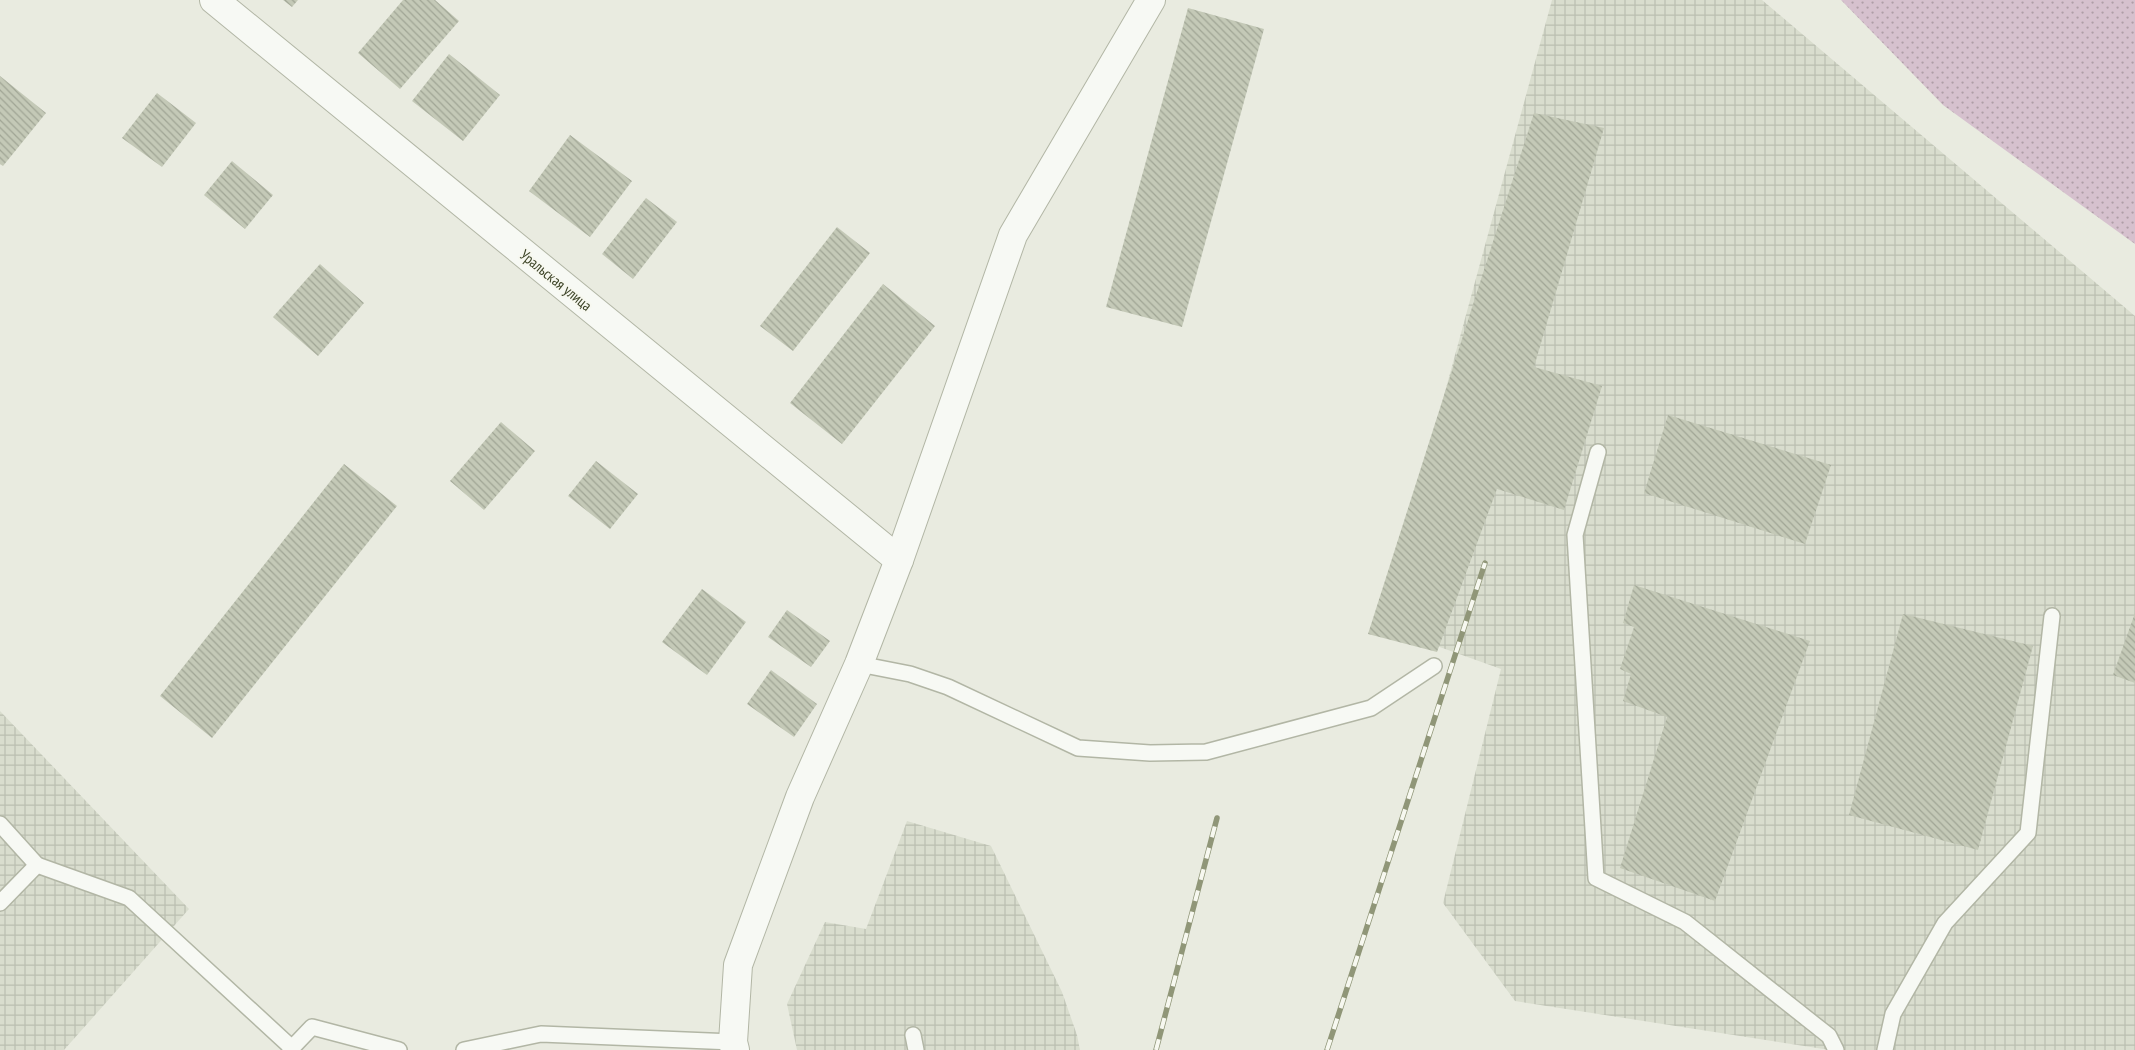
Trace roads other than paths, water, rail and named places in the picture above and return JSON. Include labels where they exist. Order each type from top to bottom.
[{"type":"street","name":"Уральская улица","points":[[214,0],[899,560]]},
{"type":"street","points":[[734,1046],[738,965],[800,797],[859,664],[899,560],[1013,235],[1151,0]]},
{"type":"lane","points":[[1598,452],[1575,535],[1596,878],[1685,922],[1829,1036],[1836,1050]]},
{"type":"lane","points":[[1886,1050],[1894,1014],[1945,924],[2028,833],[2052,616]]},
{"type":"lane","points":[[859,664],[910,674],[948,687],[1078,748],[1150,753],[1206,752],[1371,708],[1434,666]]},
{"type":"lane","points":[[0,824],[37,865],[130,898],[291,1049],[312,1027],[399,1050]]},
{"type":"lane","points":[[0,903],[37,865]]},
{"type":"lane","points":[[464,1050],[541,1034],[734,1046]]},
{"type":"railway","points":[[1327,1050],[1485,563]]},
{"type":"railway","points":[[1156,1050],[1217,818]]}]
